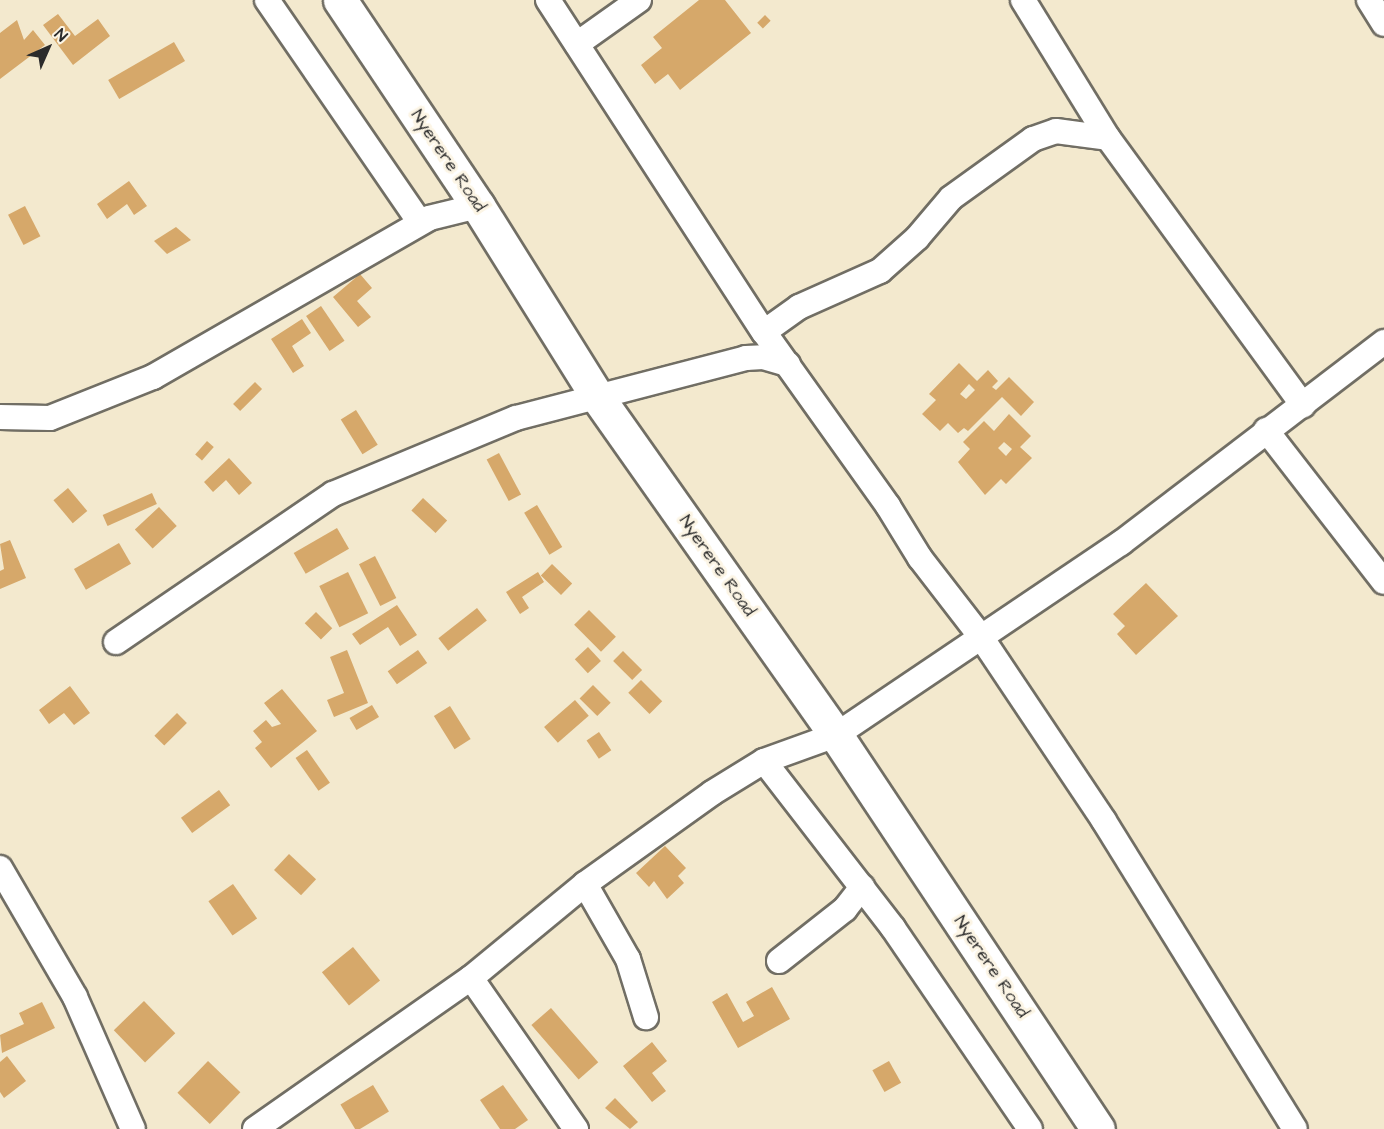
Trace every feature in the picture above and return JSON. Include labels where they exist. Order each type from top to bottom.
[{"type":"highway","name":"Nyerere Road","points":[[340,0],[478,206],[596,395],[837,735],[1098,1129]]},
{"type":"street","points":[[267,0],[420,223]]},
{"type":"street","points":[[548,0],[764,333],[788,364],[920,558],[981,636],[1104,821],[1295,1129]]},
{"type":"street","points":[[577,44],[639,0]]},
{"type":"street","points":[[1023,0],[1108,138],[1304,405]]},
{"type":"street","points":[[1369,0],[1384,24]]},
{"type":"street","points":[[764,333],[799,307],[880,271],[917,238],[951,198],[1033,139],[1056,131],[1108,138]]},
{"type":"street","points":[[0,417],[50,418],[153,377],[420,223],[478,206]]},
{"type":"street","points":[[255,1129],[471,978],[585,884],[764,761],[837,735],[1121,543],[1384,342]]},
{"type":"street","points":[[116,642],[333,494],[516,418],[596,395],[746,358],[763,357],[788,364]]},
{"type":"street","points":[[1266,430],[1384,582]]},
{"type":"street","points":[[764,761],[862,887],[1030,1129]]},
{"type":"street","points":[[2,875],[75,997],[133,1129]]},
{"type":"street","points":[[585,884],[628,959],[645,1017]]},
{"type":"street","points":[[779,961],[844,909],[862,887]]},
{"type":"street","points":[[471,978],[576,1129]]},
{"type":"building","points":[[699,0],[725,0],[751,33],[680,90],[668,74],[655,84],[641,65],[662,48],[653,37]]},
{"type":"building","points":[[58,14],[75,36],[98,19],[110,36],[73,65],[43,25]]},
{"type":"building","points":[[765,15],[771,21],[763,28],[757,23]]},
{"type":"building","points":[[17,20],[24,40],[33,30],[45,45],[0,79],[0,33]]},
{"type":"building","points":[[174,42],[185,61],[119,99],[108,80]]},
{"type":"building","points":[[129,181],[147,206],[134,215],[127,204],[107,219],[97,204]]},
{"type":"building","points":[[25,206],[40,236],[24,245],[8,215]]},
{"type":"building","points":[[176,227],[191,240],[167,254],[154,241]]},
{"type":"building","points":[[360,274],[372,288],[357,301],[371,317],[358,327],[333,297]]},
{"type":"building","points":[[321,306],[344,341],[330,351],[306,316]]},
{"type":"building","points":[[302,319],[311,333],[292,346],[304,366],[293,373],[271,339]]},
{"type":"building","points":[[959,363],[977,381],[988,370],[998,381],[992,387],[996,390],[1009,377],[1034,402],[1021,416],[1002,397],[968,431],[964,428],[958,433],[948,423],[940,431],[922,414],[936,400],[929,394]],"holes":[[[969,384],[975,390],[966,399],[960,394]]]},
{"type":"building","points":[[255,382],[262,389],[240,411],[233,404]]},
{"type":"building","points":[[356,410],[378,445],[362,454],[341,420]]},
{"type":"building","points":[[1009,414],[1031,436],[1020,447],[1032,458],[1006,484],[1001,479],[985,495],[958,462],[970,449],[963,442],[984,421],[994,431]],"holes":[[[1004,442],[1012,449],[1006,456],[998,448]]]},
{"type":"building","points":[[207,441],[214,447],[202,460],[195,455]]},
{"type":"building","points":[[499,453],[521,494],[509,501],[487,460]]},
{"type":"building","points":[[229,458],[252,483],[239,495],[226,480],[213,492],[204,482]]},
{"type":"building","points":[[68,488],[87,511],[73,523],[53,500]]},
{"type":"building","points":[[152,493],[157,504],[108,526],[103,515]]},
{"type":"building","points":[[423,498],[447,521],[436,533],[411,510]]},
{"type":"building","points":[[537,505],[562,547],[549,555],[524,513]]},
{"type":"building","points":[[159,507],[177,526],[153,549],[135,530]]},
{"type":"building","points":[[337,528],[349,549],[306,574],[294,553]]},
{"type":"building","points":[[10,540],[26,578],[0,589],[0,571],[4,569],[0,544]]},
{"type":"building","points":[[119,543],[131,564],[86,590],[74,569]]},
{"type":"building","points":[[375,556],[396,598],[380,606],[359,564]]},
{"type":"building","points":[[552,564],[572,583],[561,595],[541,576]]},
{"type":"building","points":[[348,572],[368,613],[339,627],[319,586]]},
{"type":"building","points":[[538,572],[544,582],[522,597],[529,608],[520,614],[506,592]]},
{"type":"building","points":[[1146,583],[1178,616],[1136,655],[1117,634],[1125,626],[1113,614]]},
{"type":"building","points":[[397,605],[417,635],[400,646],[388,627],[360,645],[352,634]]},
{"type":"building","points":[[477,608],[487,621],[448,651],[438,638]]},
{"type":"building","points":[[589,610],[616,637],[601,652],[574,625]]},
{"type":"building","points":[[316,612],[332,628],[321,640],[305,623]]},
{"type":"building","points":[[588,647],[601,661],[588,673],[575,659]]},
{"type":"building","points":[[347,650],[368,703],[334,717],[327,700],[344,693],[330,657]]},
{"type":"building","points":[[418,650],[427,663],[397,684],[388,671]]},
{"type":"building","points":[[623,651],[642,670],[632,680],[613,661]]},
{"type":"building","points":[[641,680],[662,701],[649,714],[628,693]]},
{"type":"building","points":[[593,685],[611,703],[597,716],[580,698]]},
{"type":"building","points":[[70,686],[90,713],[74,725],[64,713],[49,724],[39,710]]},
{"type":"building","points":[[282,689],[317,731],[271,768],[255,748],[262,742],[253,731],[266,720],[272,727],[281,724],[264,703]]},
{"type":"building","points":[[575,700],[589,716],[558,743],[544,727]]},
{"type":"building","points":[[372,705],[379,717],[356,730],[349,718]]},
{"type":"building","points":[[450,706],[471,739],[455,749],[434,716]]},
{"type":"building","points":[[177,713],[187,723],[164,746],[154,736]]},
{"type":"building","points":[[599,732],[611,750],[599,759],[587,740]]},
{"type":"building","points":[[307,750],[330,783],[318,791],[296,758]]},
{"type":"building","points":[[219,790],[230,805],[192,833],[181,818]]},
{"type":"building","points":[[665,846],[686,868],[678,876],[684,883],[667,899],[654,881],[649,887],[636,873]]},
{"type":"building","points":[[289,854],[316,879],[301,895],[274,870]]},
{"type":"building","points":[[233,884],[257,918],[233,936],[208,901]]},
{"type":"building","points":[[353,947],[380,980],[349,1006],[322,972]]},
{"type":"building","points":[[772,987],[790,1019],[738,1048],[712,1002],[727,993],[743,1022],[754,1016],[746,1002]]},
{"type":"building","points":[[144,1001],[175,1033],[145,1063],[114,1030]]},
{"type":"building","points":[[42,1002],[55,1028],[2,1053],[0,1035],[24,1024],[19,1013]]},
{"type":"building","points":[[551,1008],[598,1062],[579,1079],[531,1025]]},
{"type":"building","points":[[652,1042],[667,1061],[652,1073],[666,1091],[652,1102],[623,1066]]},
{"type":"building","points":[[7,1056],[26,1081],[4,1098],[0,1092],[0,1062]]},
{"type":"building","points":[[208,1061],[240,1092],[210,1124],[177,1093]]},
{"type":"building","points":[[889,1061],[901,1083],[885,1092],[872,1070]]},
{"type":"building","points":[[373,1085],[389,1112],[360,1129],[355,1129],[340,1105]]},
{"type":"building","points":[[503,1085],[528,1120],[515,1129],[500,1129],[480,1100]]},
{"type":"building","points":[[615,1098],[638,1122],[630,1129],[605,1108]]}]
